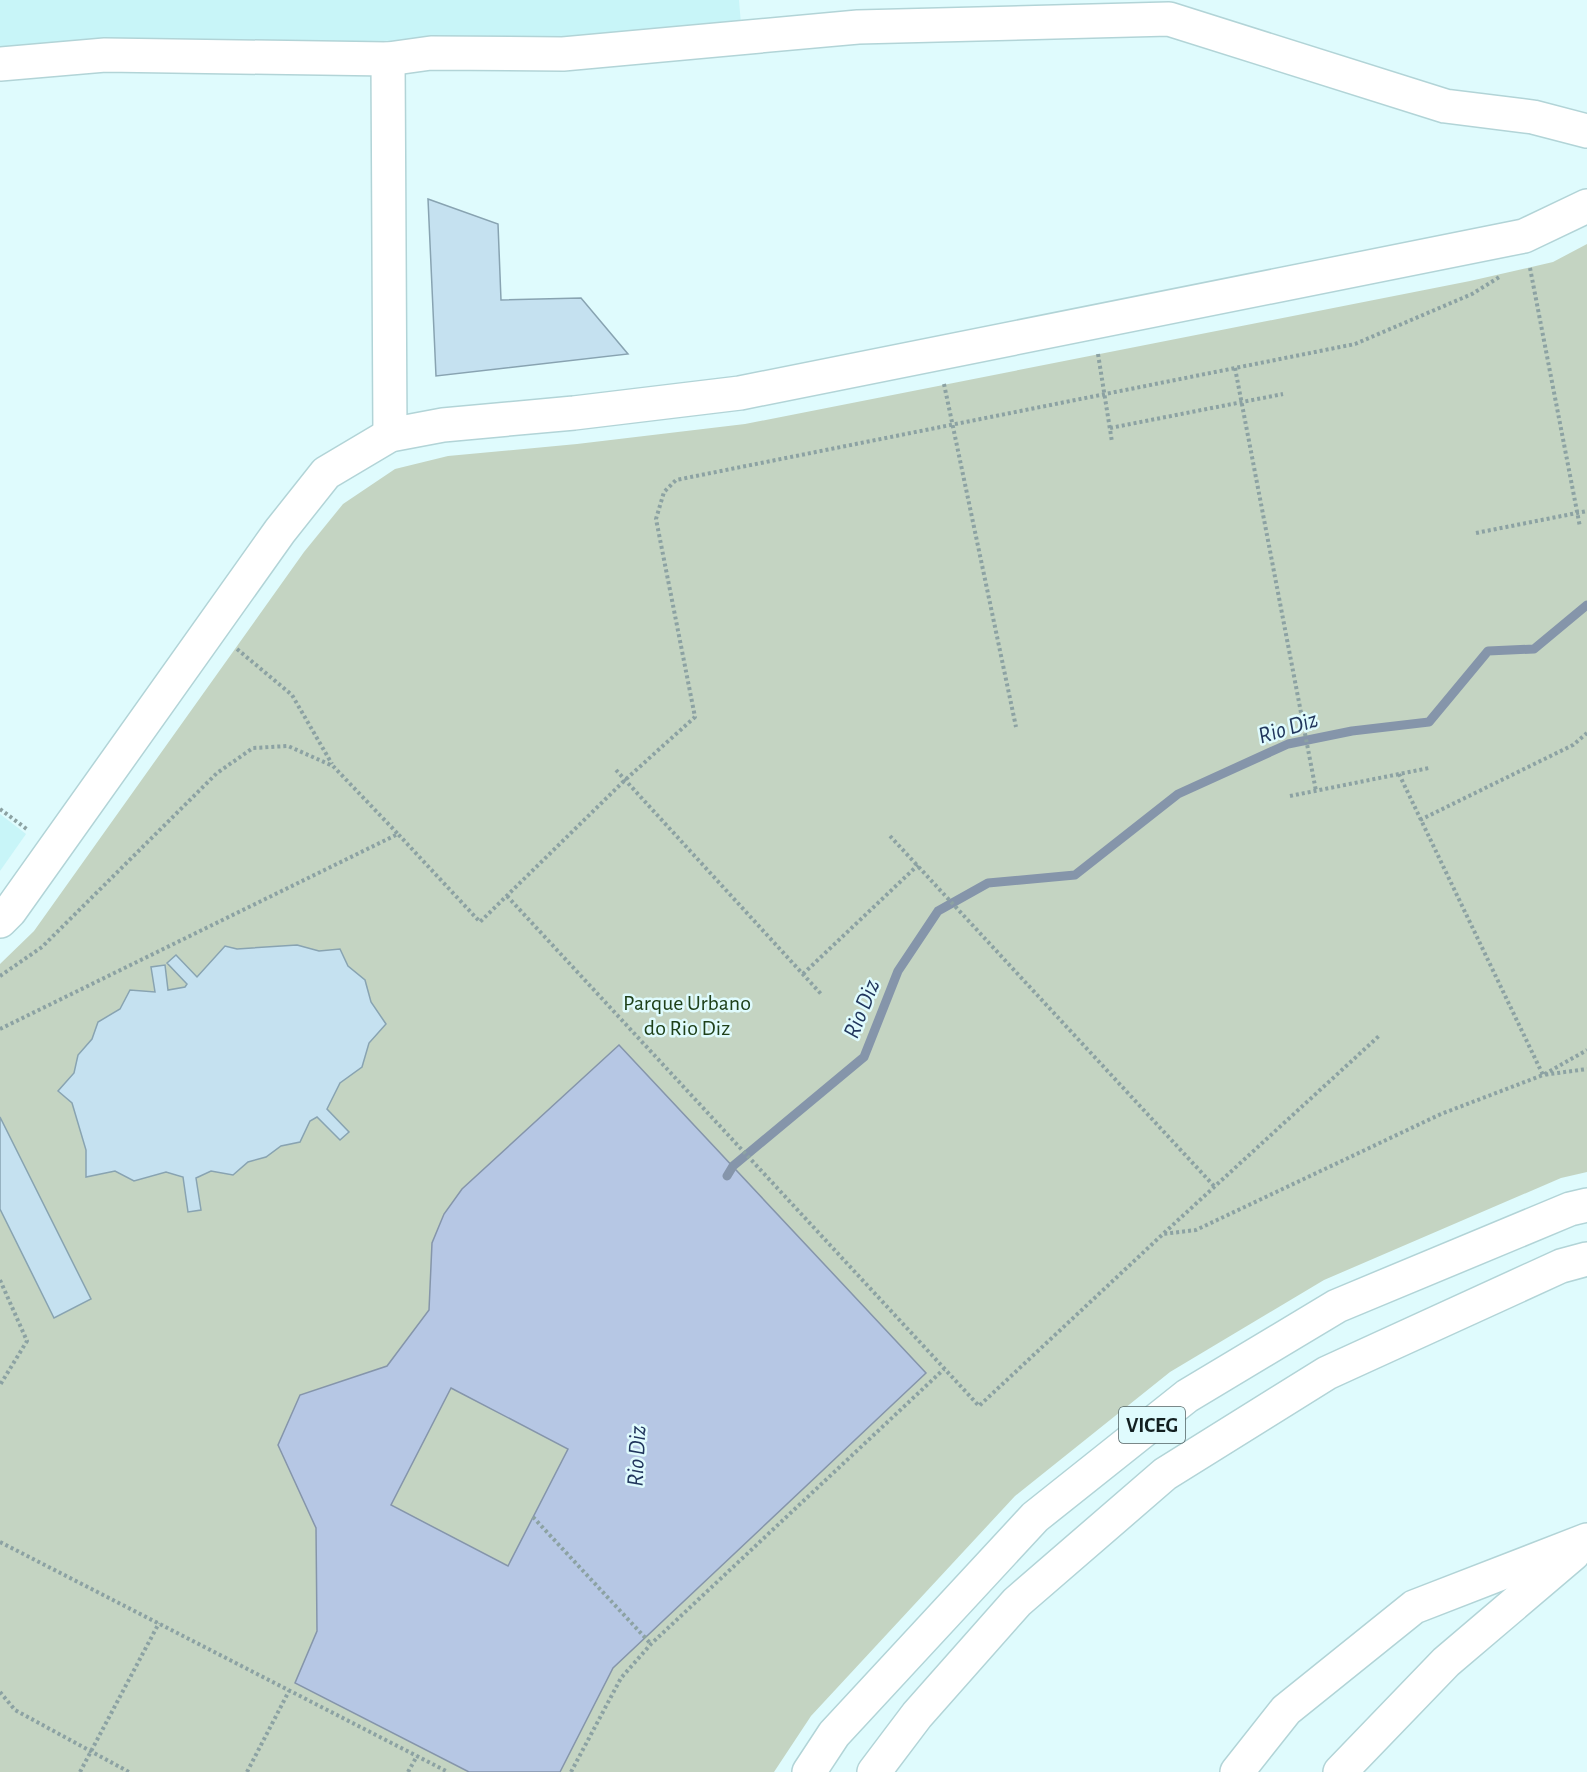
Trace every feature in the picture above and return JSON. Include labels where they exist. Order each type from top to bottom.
[{"type":"main road","points":[[0,64],[105,55],[388,59],[430,53],[563,54],[858,27],[1169,19],[1445,106],[1533,117],[1587,131]]},
{"type":"main road","points":[[388,59],[390,435]]},
{"type":"main road","points":[[0,921],[16,902],[280,531],[326,473],[390,435],[443,425],[740,393],[1524,236],[1587,206]]},
{"type":"main road","name":"VICEG","points":[[809,1772],[834,1734],[1035,1517],[1187,1396],[1337,1306],[1570,1209],[1587,1205]]},
{"type":"main road","name":"VICEG","points":[[874,1772],[917,1715],[1017,1602],[1165,1474],[1327,1373],[1561,1266],[1587,1259]]},
{"type":"main road","points":[[1237,1772],[1286,1710],[1414,1607],[1587,1541]]},
{"type":"main road","points":[[1340,1772],[1446,1662],[1587,1541]]},
{"type":"path","points":[[1528,260],[1580,527]]},
{"type":"path","points":[[211,627],[292,695],[333,766],[480,922],[625,780],[695,717],[656,519],[664,492],[676,480],[1355,344],[1472,294],[1509,271]]},
{"type":"path","points":[[1094,322],[1112,442]]},
{"type":"path","points":[[939,353],[1016,727]]},
{"type":"path","points":[[1235,368],[1316,791]]},
{"type":"path","points":[[1110,428],[1283,394]]},
{"type":"path","points":[[1476,533],[1587,511]]},
{"type":"path","points":[[1420,819],[1573,745],[1587,733]]},
{"type":"path","points":[[0,976],[42,947],[217,773],[254,748],[288,746],[333,766]]},
{"type":"path","points":[[1290,796],[1429,768]]},
{"type":"path","points":[[616,770],[822,995]]},
{"type":"path","points":[[1399,774],[1543,1075]]},
{"type":"path","points":[[0,1029],[398,834]]},
{"type":"path","points":[[890,836],[1214,1186]]},
{"type":"path","points":[[803,974],[918,865]]},
{"type":"path","points":[[507,896],[980,1406],[1214,1186],[1380,1035]]},
{"type":"path","points":[[1163,1234],[1196,1230],[1441,1114],[1543,1075],[1587,1050]]},
{"type":"path","points":[[1543,1075],[1587,1069]]},
{"type":"path","points":[[0,1281],[27,1341],[0,1385]]},
{"type":"path","points":[[571,1772],[621,1678],[651,1644],[944,1368]]},
{"type":"path","points":[[533,1517],[651,1644]]},
{"type":"path","points":[[0,1542],[448,1772]]},
{"type":"path","points":[[80,1772],[159,1623]]},
{"type":"path","points":[[247,1772],[290,1690]]},
{"type":"path","points":[[0,1692],[15,1710],[129,1772]]},
{"type":"path","points":[[408,1772],[417,1756]]},
{"type":"shaded area","points":[[0,0],[739,0],[741,24],[547,40],[162,42],[0,53]]},
{"type":"shaded area","points":[[0,814],[26,834],[0,871]]},
{"type":"green space","name":"Parque Urbano do Rio Diz","points":[[1587,244],[1587,1172],[1561,1178],[1324,1280],[1170,1372],[1015,1496],[811,1716],[774,1772],[0,1772],[0,964],[34,931],[304,552],[343,504],[395,469],[448,456],[577,444],[745,424],[1470,281],[1553,262]]},
{"type":"water","points":[[619,1045],[926,1373],[613,1668],[560,1772],[469,1772],[295,1683],[317,1631],[316,1528],[278,1445],[300,1395],[387,1366],[429,1310],[432,1243],[444,1214],[462,1189]],"holes":[[[451,1388],[568,1449],[508,1566],[391,1505]]]},
{"type":"building","points":[[428,199],[498,224],[501,300],[581,298],[628,354],[436,376]]},
{"type":"building","points":[[297,945],[319,951],[340,949],[348,966],[365,980],[371,1002],[386,1024],[369,1043],[362,1067],[340,1083],[327,1109],[349,1132],[340,1140],[317,1117],[310,1121],[300,1142],[281,1146],[266,1157],[248,1162],[233,1175],[211,1171],[196,1178],[201,1210],[188,1212],[183,1177],[166,1172],[134,1181],[115,1171],[86,1177],[86,1150],[72,1103],[58,1091],[74,1073],[78,1055],[92,1039],[98,1022],[120,1009],[130,990],[155,992],[151,967],[165,965],[168,990],[185,987],[187,984],[167,963],[176,955],[197,977],[225,946],[237,949]]},
{"type":"building","points":[[0,1117],[91,1299],[54,1318],[0,1209]]},
{"type":"waterway","name":"Rio Diz","points":[[727,1176],[733,1166],[864,1057],[898,971],[938,911],[988,883],[1075,875],[1178,794],[1288,744],[1352,731],[1429,722],[1488,651],[1534,649],[1587,605]]}]
